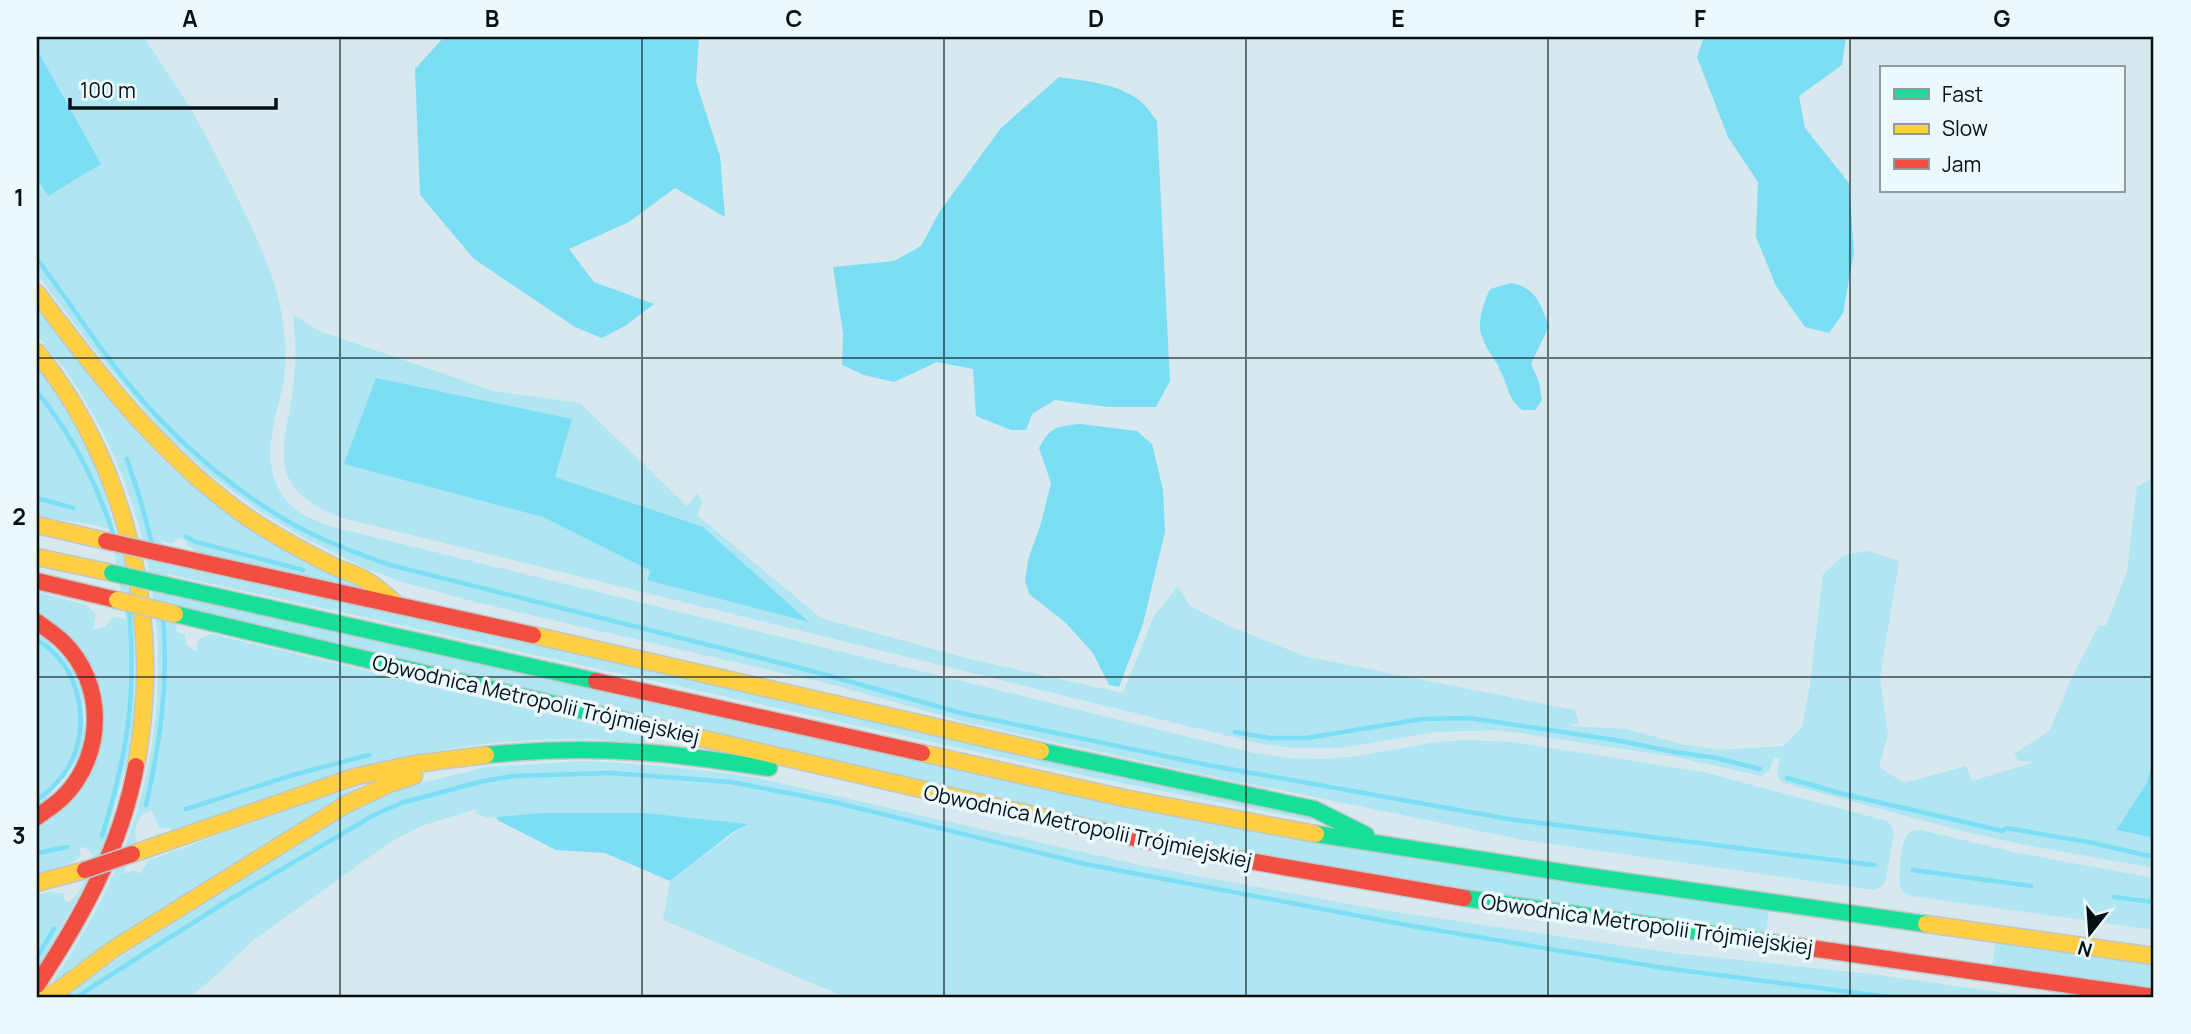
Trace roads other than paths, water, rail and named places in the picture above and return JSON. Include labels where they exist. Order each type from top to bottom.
[{"type":"highway","points":[[37,293],[125,406],[191,474],[267,530],[365,580],[400,607]]},
{"type":"highway","points":[[37,352],[66,391],[91,434],[117,493],[142,591],[147,672],[138,760],[118,832],[83,910],[37,985]]},
{"type":"highway","points":[[37,525],[400,607],[480,622],[1109,766],[1314,809],[1389,846]]},
{"type":"highway","name":"Obwodnica Metropolii Trójmiejskiej","points":[[37,557],[1124,798],[1389,846],[2154,956]]},
{"type":"highway","name":"Obwodnica Metropolii Trójmiejskiej","points":[[37,581],[908,787],[1203,853],[1478,900],[2154,997]]},
{"type":"highway","points":[[37,622],[62,639],[75,654],[85,670],[95,702],[95,722],[89,758],[74,786],[54,806],[37,817]]},
{"type":"highway","points":[[37,883],[85,870],[337,782],[387,769],[474,756],[596,750],[648,754],[908,787]]},
{"type":"highway","points":[[45,997],[59,990],[112,950],[345,805],[389,784],[474,756]]},
{"type":"water","points":[[444,37],[699,37],[696,82],[720,156],[725,217],[675,188],[629,222],[569,249],[594,282],[654,304],[625,326],[602,338],[575,327],[474,259],[420,195],[415,69]]},
{"type":"water","points":[[1704,37],[1846,37],[1842,65],[1799,96],[1805,128],[1849,183],[1854,252],[1843,313],[1829,333],[1805,327],[1776,286],[1756,237],[1758,182],[1728,137],[1697,57]]},
{"type":"water","points":[[37,50],[101,164],[48,196],[37,178]]},
{"type":"water","points":[[1059,77],[1100,84],[1130,94],[1142,102],[1157,121],[1170,381],[1156,407],[1108,407],[1055,400],[1032,414],[1026,430],[1011,430],[976,416],[973,369],[937,362],[894,382],[864,375],[842,365],[843,333],[833,267],[894,261],[921,246],[940,211],[1001,128]]},
{"type":"water","points":[[1511,283],[1532,293],[1549,326],[1531,364],[1539,382],[1542,400],[1535,410],[1522,410],[1514,401],[1480,331],[1485,300],[1490,289]]},
{"type":"water","points":[[376,378],[572,419],[555,477],[703,527],[809,622],[647,580],[651,571],[543,517],[344,464]]},
{"type":"water","points":[[1080,424],[1137,431],[1152,444],[1163,490],[1165,532],[1143,624],[1119,687],[1109,685],[1093,653],[1065,622],[1030,595],[1025,582],[1028,560],[1051,483],[1039,448],[1055,429]]},
{"type":"water","points":[[2154,760],[2154,838],[2117,830],[2115,832],[2146,784]]},
{"type":"water","points":[[540,813],[645,813],[748,824],[733,832],[670,881],[605,853],[556,850],[496,817]]},
{"type":"waterway","points":[[37,259],[122,376],[180,440],[224,478],[296,526],[390,565],[812,671],[961,713],[1207,765],[1509,819],[1874,865]]},
{"type":"waterway","points":[[37,392],[61,424],[81,459],[99,495],[113,533]]},
{"type":"waterway","points":[[127,459],[152,544]]},
{"type":"waterway","points":[[37,498],[73,508]]},
{"type":"waterway","points":[[186,537],[303,570]]},
{"type":"waterway","points":[[102,836],[118,779],[128,725],[132,670],[129,610]]},
{"type":"waterway","points":[[146,805],[162,712],[165,666],[163,618]]},
{"type":"waterway","points":[[37,640],[52,651],[73,682],[81,720],[79,739],[64,774],[37,800]]},
{"type":"waterway","points":[[1235,732],[1270,738],[1307,738],[1422,719],[1470,718],[1615,740],[1716,758],[1760,769]]},
{"type":"waterway","points":[[186,809],[293,775],[369,755]]},
{"type":"waterway","points":[[78,997],[224,903],[374,815],[401,803],[483,781],[514,776],[611,773],[731,782],[833,802],[1085,864],[1412,926],[1664,968],[1889,997]]},
{"type":"waterway","points":[[1787,778],[1843,794],[2003,831],[2006,828],[2088,842],[2154,857]]},
{"type":"waterway","points":[[37,853],[67,847]]},
{"type":"waterway","points":[[1913,870],[2031,886]]},
{"type":"waterway","points":[[2114,897],[2153,902]]},
{"type":"waterway","points":[[37,957],[54,929]]}]
